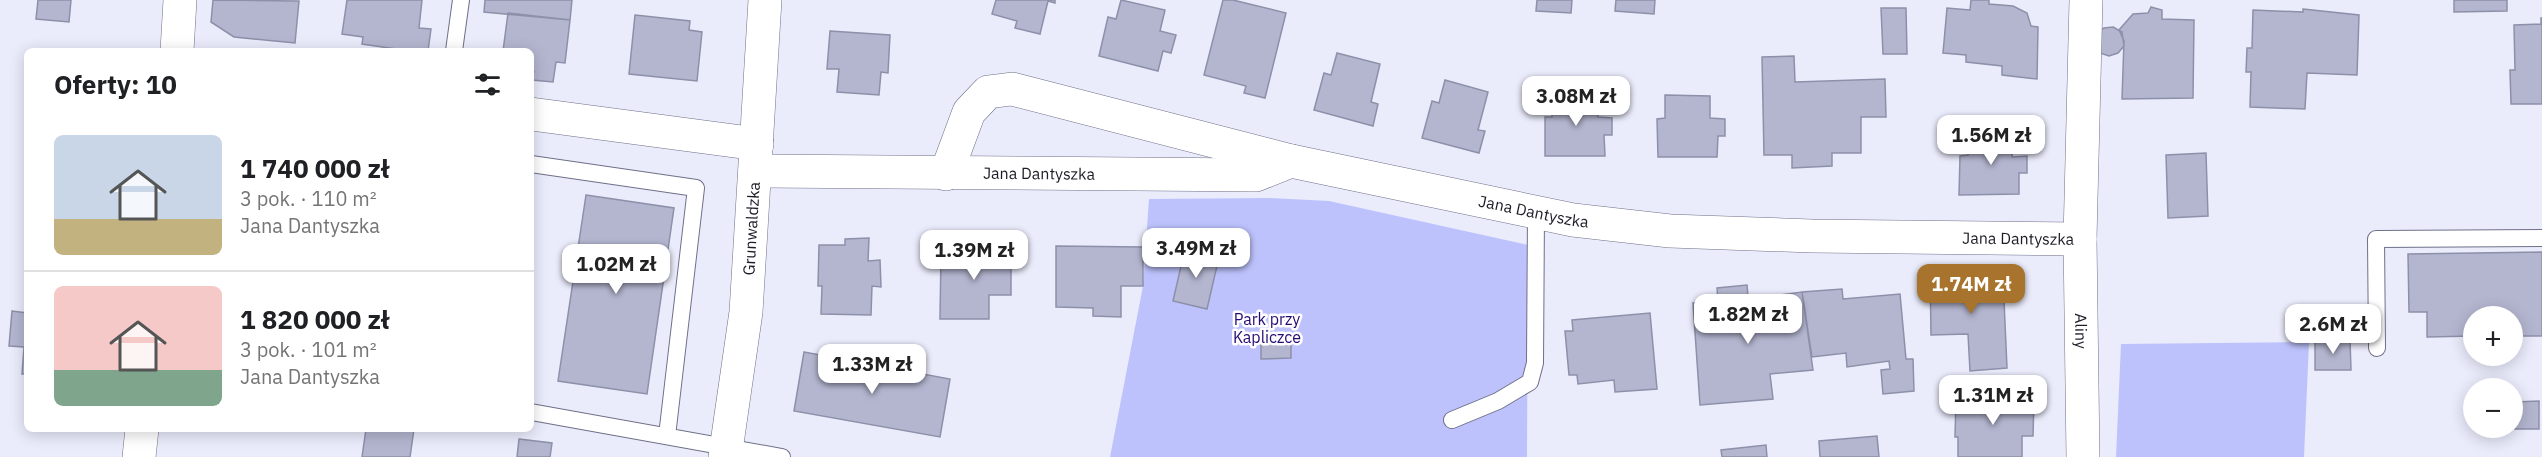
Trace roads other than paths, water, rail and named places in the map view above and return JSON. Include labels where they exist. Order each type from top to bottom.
[{"type":"street","points":[[177,48],[180,0]]},
{"type":"street","name":"Grunwaldzka","points":[[725,452],[746,312],[765,0]]},
{"type":"street","name":"Jana Dantyszka","points":[[534,115],[756,158],[946,174],[1256,175],[1291,161],[1573,220],[1670,231],[1812,236],[2080,239],[2086,0]]},
{"type":"street","points":[[946,174],[969,112],[988,92],[1012,89],[1291,161]]},
{"type":"street","name":"Aliny","points":[[2080,239],[2083,457]]},
{"type":"street","points":[[139,457],[142,432]]},
{"type":"lane","points":[[454,48],[461,0]]},
{"type":"lane","points":[[534,164],[696,188],[667,436]]},
{"type":"lane","points":[[1452,420],[1498,401],[1530,382],[1535,363],[1536,213]]},
{"type":"lane","points":[[2377,348],[2376,239],[2542,238]]},
{"type":"lane","points":[[534,413],[667,436],[725,452],[782,457]]},
{"type":"park label","name":"Park przy Kapliczce","points":[[1267,328]]}]
